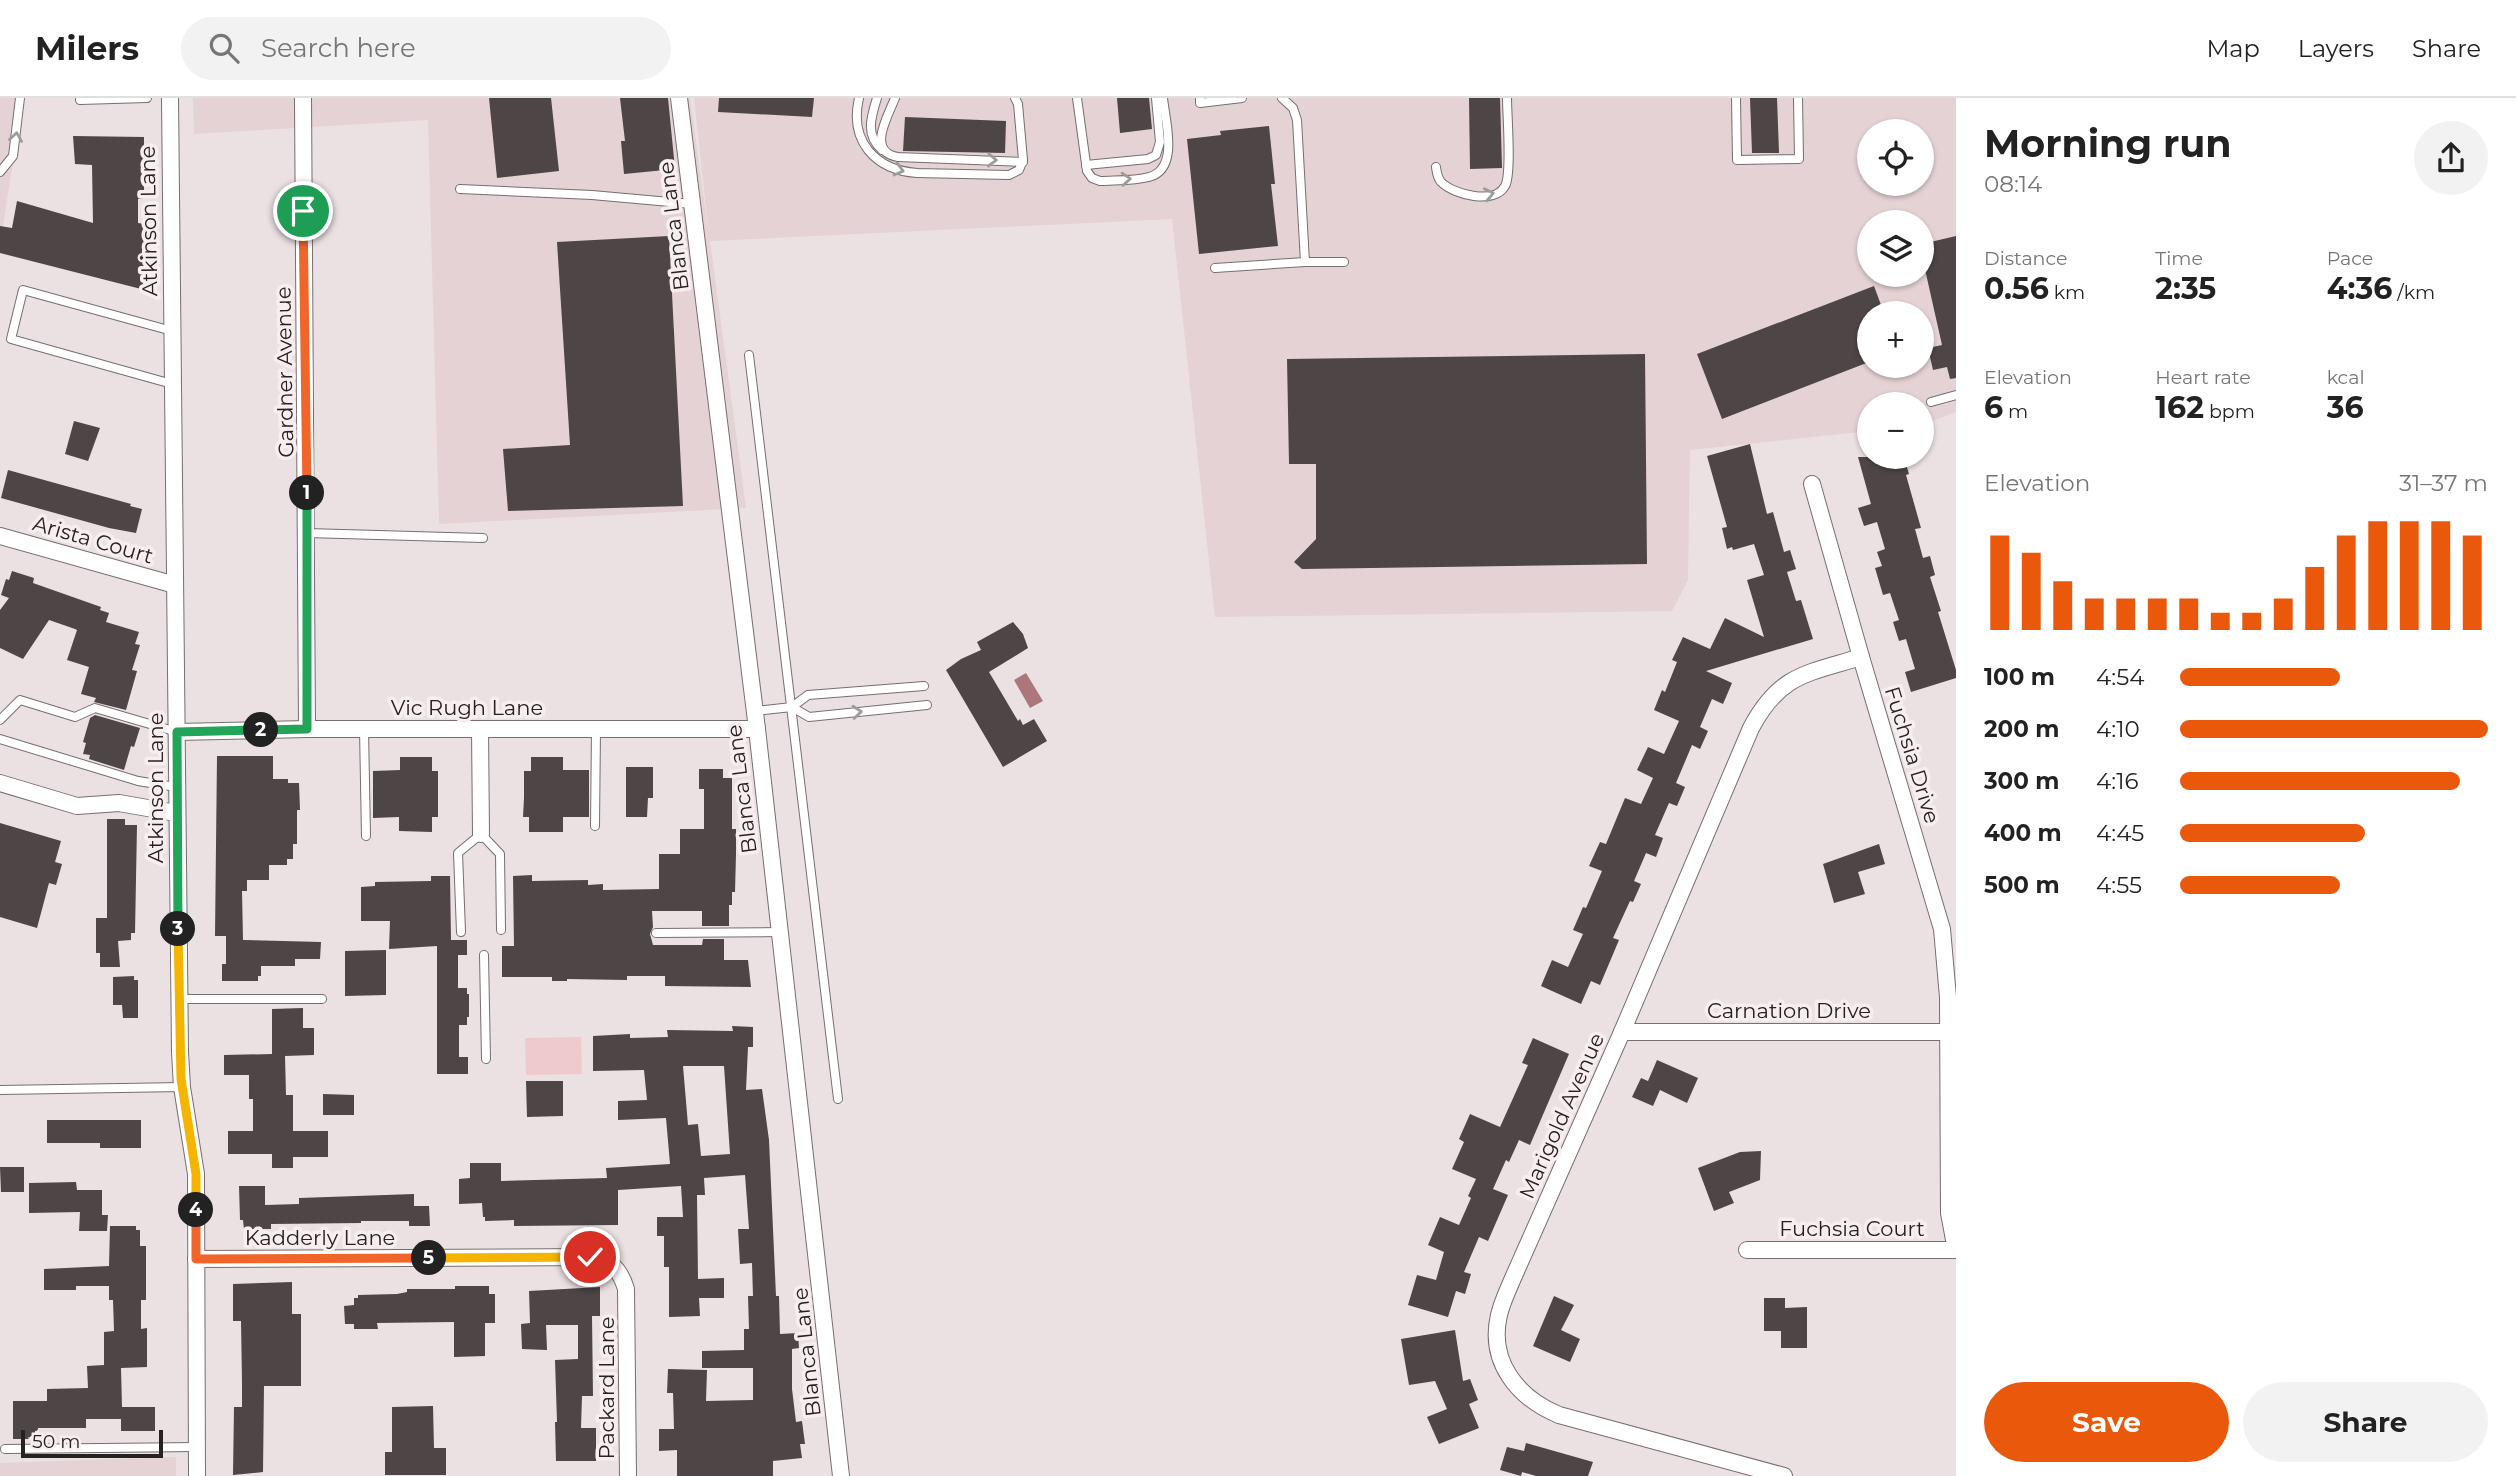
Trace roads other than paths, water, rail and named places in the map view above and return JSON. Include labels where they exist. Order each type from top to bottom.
[{"type":"street","name":"Atkinson Lane","points":[[170,98],[179,999],[182,1087],[196,1174],[197,1476]]},
{"type":"street","name":"Gardner Avenue","points":[[303,98],[307,729]]},
{"type":"street","name":"Blanca Lane","points":[[679,98],[757,729],[841,1476]]},
{"type":"street","name":"Fuchsia Drive","points":[[1812,484],[1942,929],[1952,1033],[1949,1213],[1956,1250]]},
{"type":"street","name":"Arista Court","points":[[0,536],[175,585]]},
{"type":"street","name":"Marigold Avenue","points":[[1784,1476],[1559,1415],[1543,1408],[1527,1399],[1516,1386],[1502,1359],[1497,1329],[1503,1306],[1751,727],[1772,695],[1796,678],[1861,657]]},
{"type":"street","name":"Vic Rugh Lane","points":[[177,732],[307,729],[757,729]]},
{"type":"street","points":[[480,729],[481,834]]},
{"type":"street","points":[[0,783],[78,806],[119,803],[176,813]]},
{"type":"street","name":"Carnation Drive","points":[[1622,1032],[1952,1033]]},
{"type":"street","name":"Fuchsia Court","points":[[1748,1250],[1956,1250]]},
{"type":"street","name":"Kadderly Lane","points":[[196,1259],[590,1257],[606,1260],[617,1269],[624,1281],[627,1301]]},
{"type":"street","name":"Packard Lane","points":[[627,1301],[628,1476]]},
{"type":"lane","points":[[0,172],[13,156],[20,98]]},
{"type":"lane","points":[[80,100],[147,98]]},
{"type":"lane","points":[[859,98],[856,108],[859,134],[871,154],[889,167],[902,172],[1009,175],[1019,170],[1023,162],[1018,104],[1015,98]]},
{"type":"lane","points":[[877,98],[870,130],[874,141],[886,152],[898,157],[1023,162]]},
{"type":"lane","points":[[886,152],[880,139],[895,98]]},
{"type":"lane","points":[[1077,98],[1086,165],[1089,175],[1100,181],[1146,178],[1158,173],[1167,162],[1163,98]]},
{"type":"lane","points":[[1086,165],[1148,159],[1156,155],[1160,142],[1156,98]]},
{"type":"lane","points":[[1200,98],[1200,103],[1242,98]]},
{"type":"lane","points":[[1282,98],[1293,108],[1297,120],[1305,262]]},
{"type":"lane","points":[[1436,167],[1437,176],[1444,184],[1468,195],[1494,195],[1501,191],[1508,177],[1507,98]]},
{"type":"lane","points":[[1736,98],[1737,160],[1799,159],[1798,98]]},
{"type":"lane","points":[[460,189],[592,195],[692,204]]},
{"type":"lane","points":[[1215,268],[1344,262]]},
{"type":"lane","points":[[172,331],[23,290],[11,339],[172,384]]},
{"type":"lane","points":[[749,355],[838,1099]]},
{"type":"lane","points":[[1934,401],[1956,395]]},
{"type":"lane","points":[[307,533],[483,538]]},
{"type":"lane","points":[[754,711],[792,706],[808,695],[924,686]]},
{"type":"lane","points":[[0,720],[20,699],[75,717],[95,708],[177,732]]},
{"type":"lane","points":[[792,706],[809,717],[927,705]]},
{"type":"lane","points":[[364,729],[366,835]]},
{"type":"lane","points":[[596,729],[596,826]]},
{"type":"lane","points":[[0,739],[138,781],[176,787]]},
{"type":"lane","points":[[461,932],[458,853],[481,834],[500,854],[501,930]]},
{"type":"lane","points":[[656,933],[780,932]]},
{"type":"lane","points":[[484,955],[486,1059]]},
{"type":"lane","points":[[179,999],[322,999]]},
{"type":"lane","points":[[0,1090],[182,1087]]},
{"type":"lane","points":[[5,1449],[197,1447]]}]
